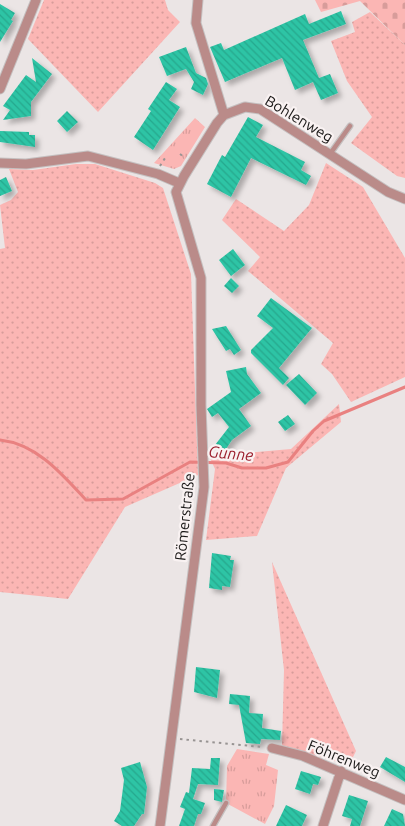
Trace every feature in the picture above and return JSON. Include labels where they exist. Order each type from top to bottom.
[{"type":"street","points":[[0,89],[36,0]]},
{"type":"street","points":[[0,164],[26,164],[88,156],[158,174],[179,183],[216,123],[224,115],[196,24],[198,0]]},
{"type":"street","name":"Bohlenweg","points":[[224,115],[240,108],[255,107],[388,192],[405,199]]},
{"type":"street","name":"Römerstraße","points":[[160,826],[173,738],[204,487],[201,405],[201,278],[196,256],[178,202],[176,192],[179,183]]},
{"type":"street","name":"Föhrenweg","points":[[272,748],[303,756],[405,800]]},
{"type":"street","points":[[323,826],[341,771]]},
{"type":"lane","points":[[330,154],[350,126]]},
{"type":"lane","points":[[213,826],[226,803]]},
{"type":"path","points":[[173,738],[272,748]]},
{"type":"green space","points":[[44,0],[165,0],[168,10],[180,22],[98,112],[28,39]]},
{"type":"green space","points":[[315,0],[405,0],[405,45],[360,1],[321,12]]},
{"type":"green space","points":[[370,12],[405,45],[405,178],[397,176],[351,143],[372,117],[347,81],[331,41],[355,32],[352,22]]},
{"type":"green space","points":[[195,118],[205,127],[181,166],[174,169],[154,163]]},
{"type":"green space","points":[[326,163],[363,187],[405,258],[405,377],[351,402],[332,374],[321,364],[333,343],[248,271],[260,257],[222,220],[236,199],[284,231],[309,205]]},
{"type":"green space","points":[[76,164],[95,164],[155,183],[163,188],[191,274],[198,475],[125,507],[68,599],[0,592],[0,249],[5,248],[0,205],[11,200],[18,192],[9,169],[33,170]]},
{"type":"green space","points":[[339,404],[341,422],[286,468],[257,536],[206,540],[215,469],[209,456],[291,449]]},
{"type":"green space","points":[[272,562],[356,751],[349,765],[282,746],[284,670]]},
{"type":"green space","points":[[237,749],[269,754],[266,765],[278,770],[274,806],[265,824],[226,803],[227,766]]},
{"type":"building","points":[[0,4],[15,13],[11,20],[13,21],[0,42]]},
{"type":"building","points":[[341,11],[346,24],[303,40],[319,78],[330,74],[338,93],[321,100],[313,82],[295,90],[282,58],[225,82],[210,47],[221,43],[224,50],[305,14],[309,24]]},
{"type":"building","points":[[186,47],[196,73],[206,78],[208,84],[203,95],[191,89],[194,82],[186,69],[167,76],[159,57]]},
{"type":"building","points":[[32,58],[52,74],[31,102],[31,116],[3,120],[10,110],[3,106],[26,75],[36,82]]},
{"type":"building","points":[[166,82],[177,89],[169,100],[180,107],[153,150],[134,137],[151,111],[148,109]]},
{"type":"building","points":[[67,111],[78,122],[67,132],[57,121]]},
{"type":"building","points":[[248,117],[263,125],[256,137],[305,162],[301,170],[311,176],[306,185],[251,158],[231,197],[207,184],[222,155],[225,157]]},
{"type":"building","points":[[0,131],[29,132],[29,135],[35,135],[35,147],[0,142]]},
{"type":"building","points":[[6,177],[12,191],[0,196],[0,180]]},
{"type":"building","points":[[233,249],[245,265],[231,276],[219,260]]},
{"type":"building","points":[[231,278],[239,286],[232,293],[224,286]]},
{"type":"building","points":[[271,298],[312,328],[279,368],[289,378],[283,385],[251,353],[251,350],[273,328],[257,316]]},
{"type":"building","points":[[226,326],[241,350],[234,355],[230,349],[226,351],[212,329]]},
{"type":"building","points":[[246,367],[247,374],[261,393],[239,409],[251,426],[232,440],[224,452],[215,445],[229,427],[218,413],[212,417],[207,409],[231,392],[226,371]]},
{"type":"building","points":[[299,374],[317,393],[305,405],[286,385]]},
{"type":"building","points":[[288,415],[295,424],[285,431],[278,422]]},
{"type":"building","points":[[212,553],[231,556],[230,560],[234,560],[230,587],[222,586],[222,590],[209,588]]},
{"type":"building","points":[[196,667],[220,670],[217,698],[194,692]]},
{"type":"building","points":[[230,694],[250,696],[249,713],[263,714],[262,728],[281,731],[280,740],[261,739],[260,744],[246,743],[239,705],[229,704]]},
{"type":"building","points":[[386,757],[405,767],[405,782],[380,767]]},
{"type":"building","points":[[211,758],[220,758],[218,785],[198,784],[193,799],[205,803],[201,814],[198,814],[194,826],[179,826],[185,809],[180,807],[186,792],[189,793],[192,768],[210,769]]},
{"type":"building","points":[[140,762],[147,787],[144,814],[142,814],[134,826],[122,826],[114,821],[120,811],[124,780],[121,768]]},
{"type":"building","points":[[301,771],[321,777],[318,785],[313,784],[310,794],[295,789]]},
{"type":"building","points":[[214,789],[224,790],[222,802],[214,800]]},
{"type":"building","points":[[349,795],[368,801],[360,826],[350,826],[352,819],[342,816]]},
{"type":"building","points":[[286,805],[307,815],[302,826],[276,826]]},
{"type":"building","points":[[392,809],[403,814],[405,826],[384,826]]},
{"type":"waterway","name":"Gunne","points":[[0,440],[26,447],[37,454],[58,471],[86,500],[123,499],[190,462],[226,463],[242,468],[266,468],[288,462],[313,431],[324,421],[405,387]]}]
